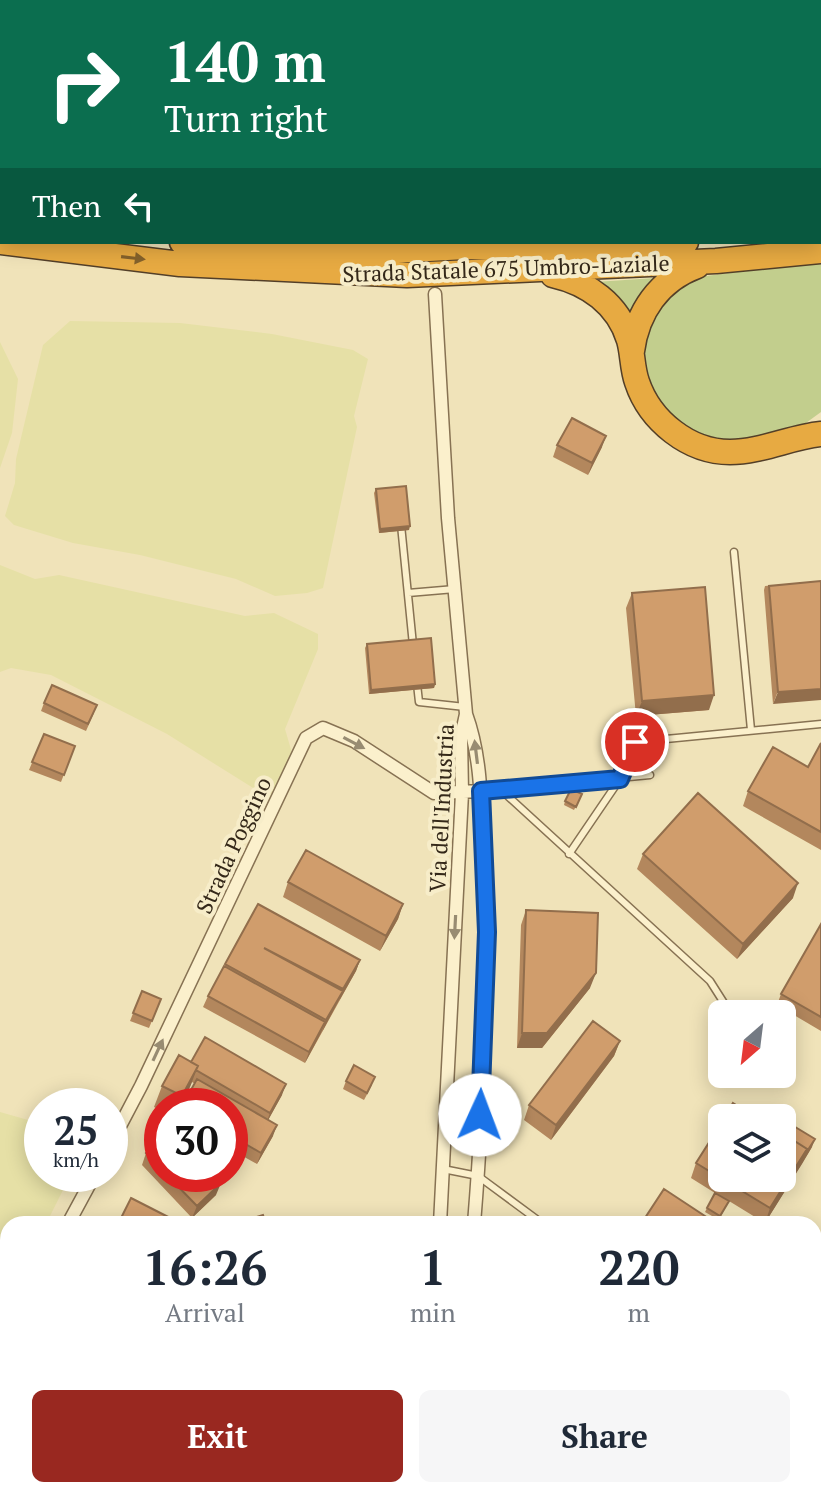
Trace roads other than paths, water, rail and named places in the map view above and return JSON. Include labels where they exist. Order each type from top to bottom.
[{"type":"highway","name":"Strada Statale 675 Umbro-Laziale","points":[[16,244],[180,264],[407,275],[716,261],[821,251]]},
{"type":"highway","name":"Strada Statale 675 Umbro-Laziale","points":[[209,244],[319,252],[465,247],[603,248],[658,244]]},
{"type":"highway","points":[[465,247],[485,244]]},
{"type":"highway","points":[[632,351],[642,314],[656,293],[677,275],[716,261]]},
{"type":"highway","points":[[407,275],[538,274],[567,278],[593,291],[622,323],[632,351],[636,381],[649,407],[668,428],[691,443],[732,452],[761,448],[815,432]]},
{"type":"street","points":[[435,294],[465,711]]},
{"type":"street","name":"Via dell'Industria","points":[[465,711],[474,738],[481,791],[487,932],[475,1216]]},
{"type":"street","name":"Via dell'Industria","points":[[440,1216],[462,793],[461,737],[465,711]]},
{"type":"street","name":"Strada Poggino","points":[[128,1111],[306,738],[323,728],[354,741],[434,793],[481,791]]},
{"type":"street","points":[[72,1216],[85,1192]]},
{"type":"lane","points":[[400,520],[414,655]]},
{"type":"lane","points":[[734,552],[751,730]]},
{"type":"lane","points":[[408,593],[455,589]]},
{"type":"lane","points":[[416,671],[419,702],[465,711]]},
{"type":"lane","points":[[569,854],[620,779],[635,742],[821,724]]},
{"type":"lane","points":[[481,791],[650,775]]},
{"type":"lane","points":[[499,788],[710,981],[722,1000]]},
{"type":"lane","points":[[443,1169],[478,1176],[532,1216]]}]
